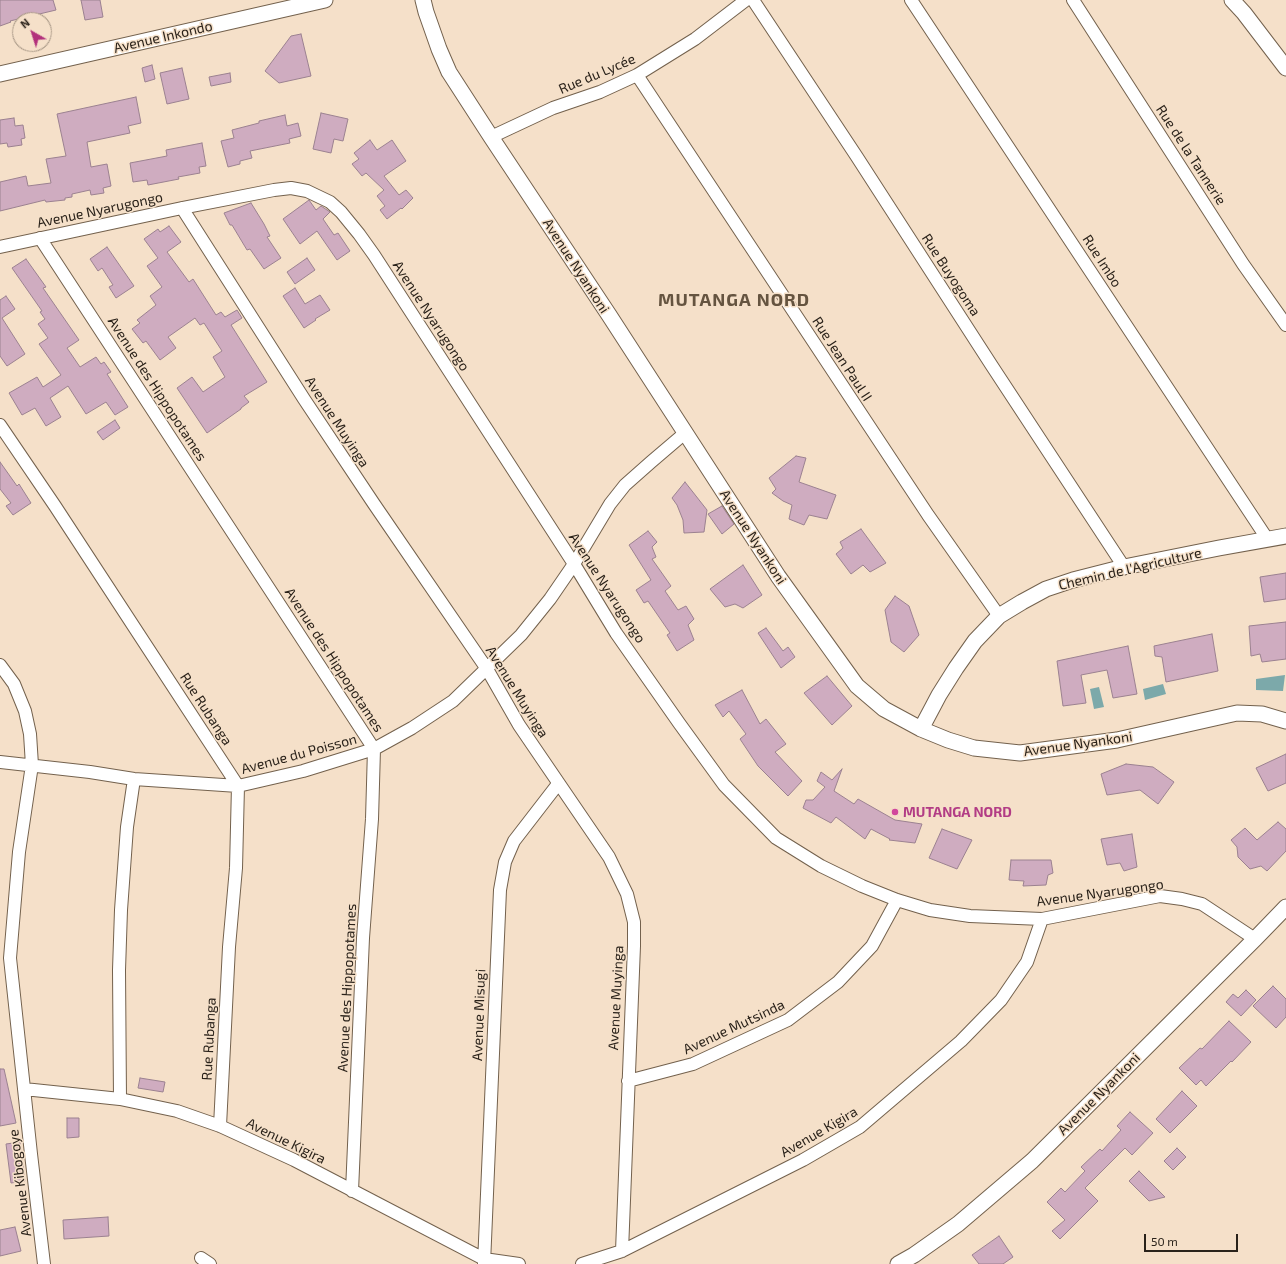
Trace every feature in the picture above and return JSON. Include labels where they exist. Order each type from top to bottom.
[{"type":"street","name":"Avenue Inkondo","points":[[0,74],[325,0]]},
{"type":"street","name":"Avenue Nyankoni","points":[[423,0],[439,49],[449,72],[491,137],[609,315],[778,576],[857,686],[884,709],[921,729],[948,740],[974,748],[1020,753],[1117,740],[1237,713],[1262,714],[1286,722]]},
{"type":"street","name":"Rue du Lycée","points":[[491,137],[553,108],[600,92],[637,75],[695,39],[746,0]]},
{"type":"street","name":"Rue Buyogoma","points":[[753,0],[1124,567]]},
{"type":"street","name":"Rue Imbo","points":[[911,0],[1268,540]]},
{"type":"street","name":"Rue de la Tannerie","points":[[1073,0],[1243,264],[1286,325]]},
{"type":"street","points":[[1232,0],[1244,13],[1286,68]]},
{"type":"street","name":"Rue Jean Paul II","points":[[637,75],[928,515],[999,616]]},
{"type":"street","name":"Avenue Nyarugongo","points":[[0,247],[182,208],[291,188],[306,191],[330,202],[359,234],[374,255],[621,639],[679,723],[724,785],[776,838],[822,866],[862,886],[897,900],[930,910],[970,916],[1042,919],[1160,896],[1202,904],[1255,939]]},
{"type":"street","name":"Avenue Muyinga","points":[[182,208],[304,399],[382,517],[487,669],[519,725],[609,857],[627,894],[634,922],[634,946],[622,1250]]},
{"type":"street","name":"Avenue des Hippopotames","points":[[40,238],[374,749],[372,819],[363,946],[352,1191]]},
{"type":"street","name":"Rue Rubanga","points":[[0,425],[64,518],[238,786],[236,868],[229,947],[220,1126]]},
{"type":"street","name":"Avenue du Poisson","points":[[0,762],[134,779],[238,786],[303,772],[374,749],[412,728],[453,701],[521,635],[550,599],[574,564],[610,504],[625,485],[685,433]]},
{"type":"street","name":"Chemin de l'Agriculture","points":[[921,729],[939,695],[975,641],[999,616],[1022,602],[1046,590],[1073,580],[1124,567],[1286,536]]},
{"type":"street","name":"Avenue Kibogoye","points":[[0,665],[14,684],[25,711],[30,734],[32,765],[19,852],[10,958],[12,988],[44,1264]]},
{"type":"street","points":[[120,1099],[119,970],[121,910],[127,826],[134,779]]},
{"type":"street","name":"Avenue Misugi","points":[[484,1261],[500,890],[505,862],[514,841],[558,784]]},
{"type":"street","name":"Avenue Mutsinda","points":[[628,1081],[693,1064],[788,1020],[838,982],[872,946],[897,900]]},
{"type":"street","name":"Avenue Nyankoni","points":[[898,1264],[914,1255],[958,1224],[1032,1162],[1286,907]]},
{"type":"street","name":"Avenue Kigira","points":[[582,1264],[622,1250],[803,1160],[860,1128],[961,1040],[1001,1000],[1027,962],[1042,919]]},
{"type":"street","name":"Avenue Kigira","points":[[24,1089],[120,1099],[177,1111],[220,1126],[294,1160],[484,1261],[519,1264]]},
{"type":"water","points":[[1285,675],[1283,691],[1256,690],[1256,679]]},
{"type":"water","points":[[1163,684],[1166,694],[1145,700],[1143,689]]},
{"type":"water","points":[[1099,687],[1104,707],[1094,709],[1090,689]]},
{"type":"building","points":[[0,0],[53,0],[56,10],[48,12],[12,12],[11,22],[0,26]]},
{"type":"building","points":[[81,0],[100,0],[103,17],[85,20]]},
{"type":"building","points":[[301,34],[311,76],[279,83],[265,71],[291,36]]},
{"type":"building","points":[[152,65],[155,79],[145,82],[142,68]]},
{"type":"building","points":[[182,68],[189,99],[167,104],[160,73]]},
{"type":"building","points":[[230,73],[231,82],[211,86],[209,77]]},
{"type":"building","points":[[136,97],[141,123],[128,126],[130,133],[87,142],[91,167],[107,164],[111,186],[103,188],[104,193],[91,195],[90,190],[72,194],[72,197],[65,198],[65,200],[46,202],[45,200],[0,211],[0,182],[26,176],[28,186],[51,183],[46,159],[66,156],[57,114]]},
{"type":"building","points":[[321,113],[348,119],[343,141],[334,139],[331,153],[313,149]]},
{"type":"building","points":[[285,115],[287,126],[298,123],[301,136],[289,139],[290,143],[250,151],[252,158],[240,161],[240,164],[228,167],[221,141],[234,138],[232,130],[259,123],[259,121]]},
{"type":"building","points":[[14,118],[15,126],[23,125],[25,138],[21,139],[22,145],[8,147],[7,143],[0,144],[0,120]]},
{"type":"building","points":[[370,140],[377,150],[392,140],[406,161],[384,176],[399,195],[406,190],[413,198],[402,209],[401,208],[387,219],[380,210],[385,206],[377,196],[384,190],[366,173],[362,176],[352,164],[359,159],[354,153]]},
{"type":"building","points":[[202,143],[206,166],[199,167],[200,173],[148,185],[147,180],[133,182],[130,163],[167,156],[166,150]]},
{"type":"building","points":[[309,200],[316,210],[321,206],[330,212],[323,219],[334,235],[338,233],[350,251],[337,260],[317,231],[300,244],[283,219]]},
{"type":"building","points":[[251,203],[270,236],[267,237],[281,258],[264,269],[250,249],[247,250],[232,225],[230,225],[224,213]]},
{"type":"building","points":[[169,226],[181,242],[167,252],[189,282],[193,279],[216,315],[221,312],[225,317],[237,310],[242,318],[231,325],[267,382],[244,396],[249,402],[207,433],[177,388],[192,377],[203,392],[225,377],[213,357],[222,351],[204,323],[200,325],[195,318],[168,337],[176,348],[160,360],[146,341],[143,343],[132,329],[140,323],[137,320],[156,305],[150,296],[162,287],[147,266],[158,258],[144,239],[158,229],[160,232]]},
{"type":"building","points":[[107,247],[134,286],[116,298],[109,287],[113,285],[102,268],[98,271],[90,259]]},
{"type":"building","points":[[307,258],[315,270],[295,284],[287,272]]},
{"type":"building","points":[[26,259],[46,287],[43,288],[79,340],[67,348],[80,367],[96,357],[101,364],[104,362],[111,372],[107,374],[128,407],[115,415],[106,402],[86,414],[68,386],[50,398],[61,417],[46,426],[35,408],[22,415],[9,393],[37,377],[43,387],[61,375],[39,344],[48,338],[38,324],[45,319],[40,312],[42,311],[12,268]]},
{"type":"building","points":[[295,288],[305,304],[320,295],[330,310],[304,328],[283,296]]},
{"type":"building","points":[[6,296],[15,309],[2,318],[25,354],[7,366],[0,356],[0,300]]},
{"type":"building","points":[[115,420],[120,428],[103,440],[97,432]]},
{"type":"building","points":[[796,456],[806,458],[799,482],[836,495],[827,519],[809,515],[804,525],[789,519],[792,505],[783,501],[772,493],[776,489],[769,478]]},
{"type":"building","points":[[0,462],[17,486],[19,484],[31,503],[13,515],[6,506],[11,503],[0,489]]},
{"type":"building","points":[[685,482],[707,510],[704,532],[684,533],[683,520],[677,505],[672,498]]},
{"type":"building","points":[[722,506],[734,524],[722,534],[708,514]]},
{"type":"building","points":[[861,529],[886,563],[870,572],[863,565],[851,574],[836,554],[843,548],[840,542]]},
{"type":"building","points":[[648,531],[657,542],[652,547],[656,557],[652,559],[671,586],[665,591],[678,610],[686,606],[694,619],[688,625],[694,640],[677,651],[667,635],[670,633],[648,601],[644,603],[636,590],[651,580],[629,545]]},
{"type":"building","points":[[743,565],[762,595],[743,608],[735,604],[725,607],[710,589]]},
{"type":"building","points":[[1286,573],[1286,599],[1264,602],[1260,577]]},
{"type":"building","points":[[895,596],[909,606],[919,635],[904,652],[891,642],[885,610]]},
{"type":"building","points":[[1286,622],[1286,659],[1262,662],[1260,654],[1251,656],[1249,626]]},
{"type":"building","points":[[766,628],[783,651],[788,647],[795,657],[781,668],[758,633]]},
{"type":"building","points":[[1212,634],[1218,671],[1166,682],[1162,657],[1155,656],[1154,646]]},
{"type":"building","points":[[1128,646],[1137,694],[1113,698],[1107,670],[1081,675],[1086,703],[1063,706],[1057,661]]},
{"type":"building","points":[[827,676],[852,706],[832,725],[804,693]]},
{"type":"building","points":[[742,690],[760,724],[766,719],[786,744],[775,752],[802,781],[788,796],[758,766],[740,739],[746,734],[729,711],[723,717],[715,705]]},
{"type":"building","points":[[1286,754],[1286,783],[1268,791],[1256,768]]},
{"type":"building","points":[[1126,764],[1153,767],[1174,782],[1158,804],[1140,790],[1107,795],[1101,774]]},
{"type":"building","points":[[842,769],[834,791],[854,804],[858,799],[895,820],[922,824],[915,843],[889,840],[890,839],[871,829],[865,839],[836,817],[831,823],[803,808],[806,800],[813,800],[825,787],[817,781],[821,772],[832,780]]},
{"type":"building","points":[[1278,822],[1286,829],[1286,851],[1267,871],[1261,866],[1250,869],[1238,857],[1237,847],[1231,840],[1245,828],[1257,840]]},
{"type":"building","points":[[942,829],[972,840],[957,869],[929,858]]},
{"type":"building","points":[[1132,834],[1137,867],[1124,871],[1120,863],[1107,865],[1101,839]]},
{"type":"building","points":[[1011,860],[1051,860],[1053,873],[1048,875],[1046,885],[1023,886],[1024,881],[1009,880]]},
{"type":"building","points":[[1273,986],[1286,999],[1286,1017],[1276,1028],[1253,1006]]},
{"type":"building","points":[[1246,990],[1256,1000],[1241,1016],[1226,1002],[1233,994],[1238,998]]},
{"type":"building","points":[[1229,1021],[1251,1042],[1206,1086],[1201,1080],[1196,1085],[1179,1068],[1200,1048],[1202,1049]]},
{"type":"building","points":[[0,1069],[4,1069],[16,1123],[0,1126]]},
{"type":"building","points":[[140,1078],[165,1082],[163,1092],[138,1088]]},
{"type":"building","points":[[1182,1091],[1197,1106],[1170,1133],[1156,1119]]},
{"type":"building","points":[[1130,1112],[1153,1133],[1132,1155],[1125,1148],[1085,1188],[1098,1201],[1060,1239],[1052,1231],[1065,1220],[1047,1202],[1061,1188],[1065,1192],[1085,1171],[1081,1167],[1100,1149],[1102,1151],[1121,1130],[1117,1126]]},
{"type":"building","points":[[67,1118],[79,1118],[79,1137],[67,1138]]},
{"type":"building","points":[[20,1142],[25,1181],[11,1183],[6,1144]]},
{"type":"building","points":[[1177,1148],[1186,1157],[1173,1170],[1164,1161]]},
{"type":"building","points":[[1139,1171],[1165,1197],[1149,1201],[1129,1181]]},
{"type":"building","points":[[108,1217],[109,1236],[64,1239],[63,1220]]},
{"type":"building","points":[[15,1227],[21,1251],[0,1256],[0,1230]]},
{"type":"building","points":[[999,1236],[1013,1257],[1003,1264],[979,1264],[972,1255]]},
{"type":"place","name":"MUTANGA NORD","points":[[895,812]]},
{"type":"district","name":"MUTANGA NORD","points":[[734,300]]}]
